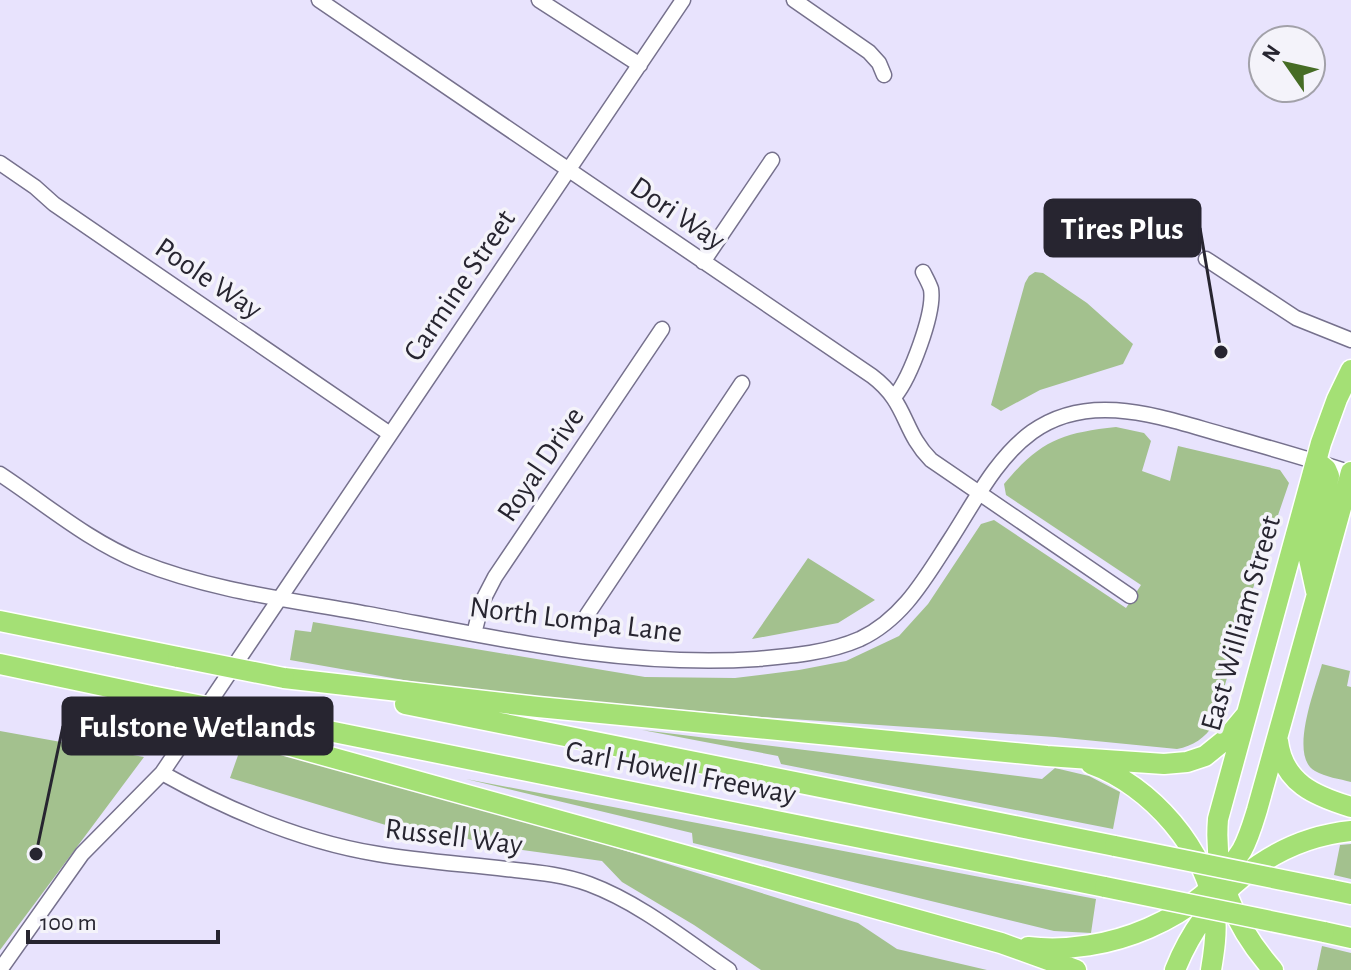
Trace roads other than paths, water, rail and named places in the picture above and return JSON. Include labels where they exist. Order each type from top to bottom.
[{"type":"highway","name":"East William Street","points":[[1211,970],[1216,934],[1217,835],[1222,800],[1316,461],[1332,410],[1351,370]]},
{"type":"highway","points":[[1316,461],[1329,476],[1310,549],[1309,559],[1317,595]]},
{"type":"highway","points":[[1175,970],[1190,938],[1243,848],[1257,810],[1351,473]]},
{"type":"highway","points":[[1329,551],[1351,526]]},
{"type":"highway","name":"Carl Howell Freeway","points":[[0,621],[1342,892]]},
{"type":"highway","points":[[0,664],[108,686],[148,700],[253,725],[1001,943],[1076,970]]},
{"type":"highway","points":[[284,678],[538,707],[1076,759],[1099,767],[1146,794],[1164,812],[1248,939],[1273,970]]},
{"type":"highway","points":[[1047,756],[1164,764],[1187,762],[1214,750],[1246,715]]},
{"type":"highway","name":"Carl Howell Freeway","points":[[253,725],[1105,887],[1351,938]]},
{"type":"highway","points":[[1278,737],[1284,764],[1296,782],[1313,794],[1351,807]]},
{"type":"highway","points":[[1001,943],[1059,949],[1109,942],[1164,920],[1279,853],[1320,837],[1351,831]]},
{"type":"street","name":"Dori Way","points":[[319,0],[872,376],[895,396],[915,441],[925,454],[979,495],[1130,596]]},
{"type":"street","points":[[539,0],[640,65]]},
{"type":"street","name":"Carmine Street","points":[[0,970],[82,854],[162,773],[683,0]]},
{"type":"street","points":[[794,0],[869,52],[884,75]]},
{"type":"street","points":[[703,262],[772,160]]},
{"type":"street","name":"Poole Way","points":[[0,163],[54,204],[390,434]]},
{"type":"street","points":[[1206,259],[1296,318],[1351,340]]},
{"type":"street","points":[[895,396],[913,365],[929,307],[931,291],[923,272]]},
{"type":"street","name":"Royal Drive","points":[[474,634],[490,585],[662,329]]},
{"type":"street","points":[[587,615],[742,383]]},
{"type":"street","name":"North Lompa Lane","points":[[0,474],[63,521],[132,559],[203,582],[474,634],[607,656],[679,661],[750,659],[832,648],[866,636],[898,613],[924,580],[1006,458],[1028,435],[1052,420],[1089,410],[1148,414],[1351,473]]},
{"type":"street","name":"Russell Way","points":[[162,773],[224,805],[349,848],[543,873],[590,884],[619,897],[729,970]]},
{"type":"place","name":"Tires Plus","points":[[1221,352]]},
{"type":"place","name":"Fulstone Wetlands","points":[[36,854]]}]
